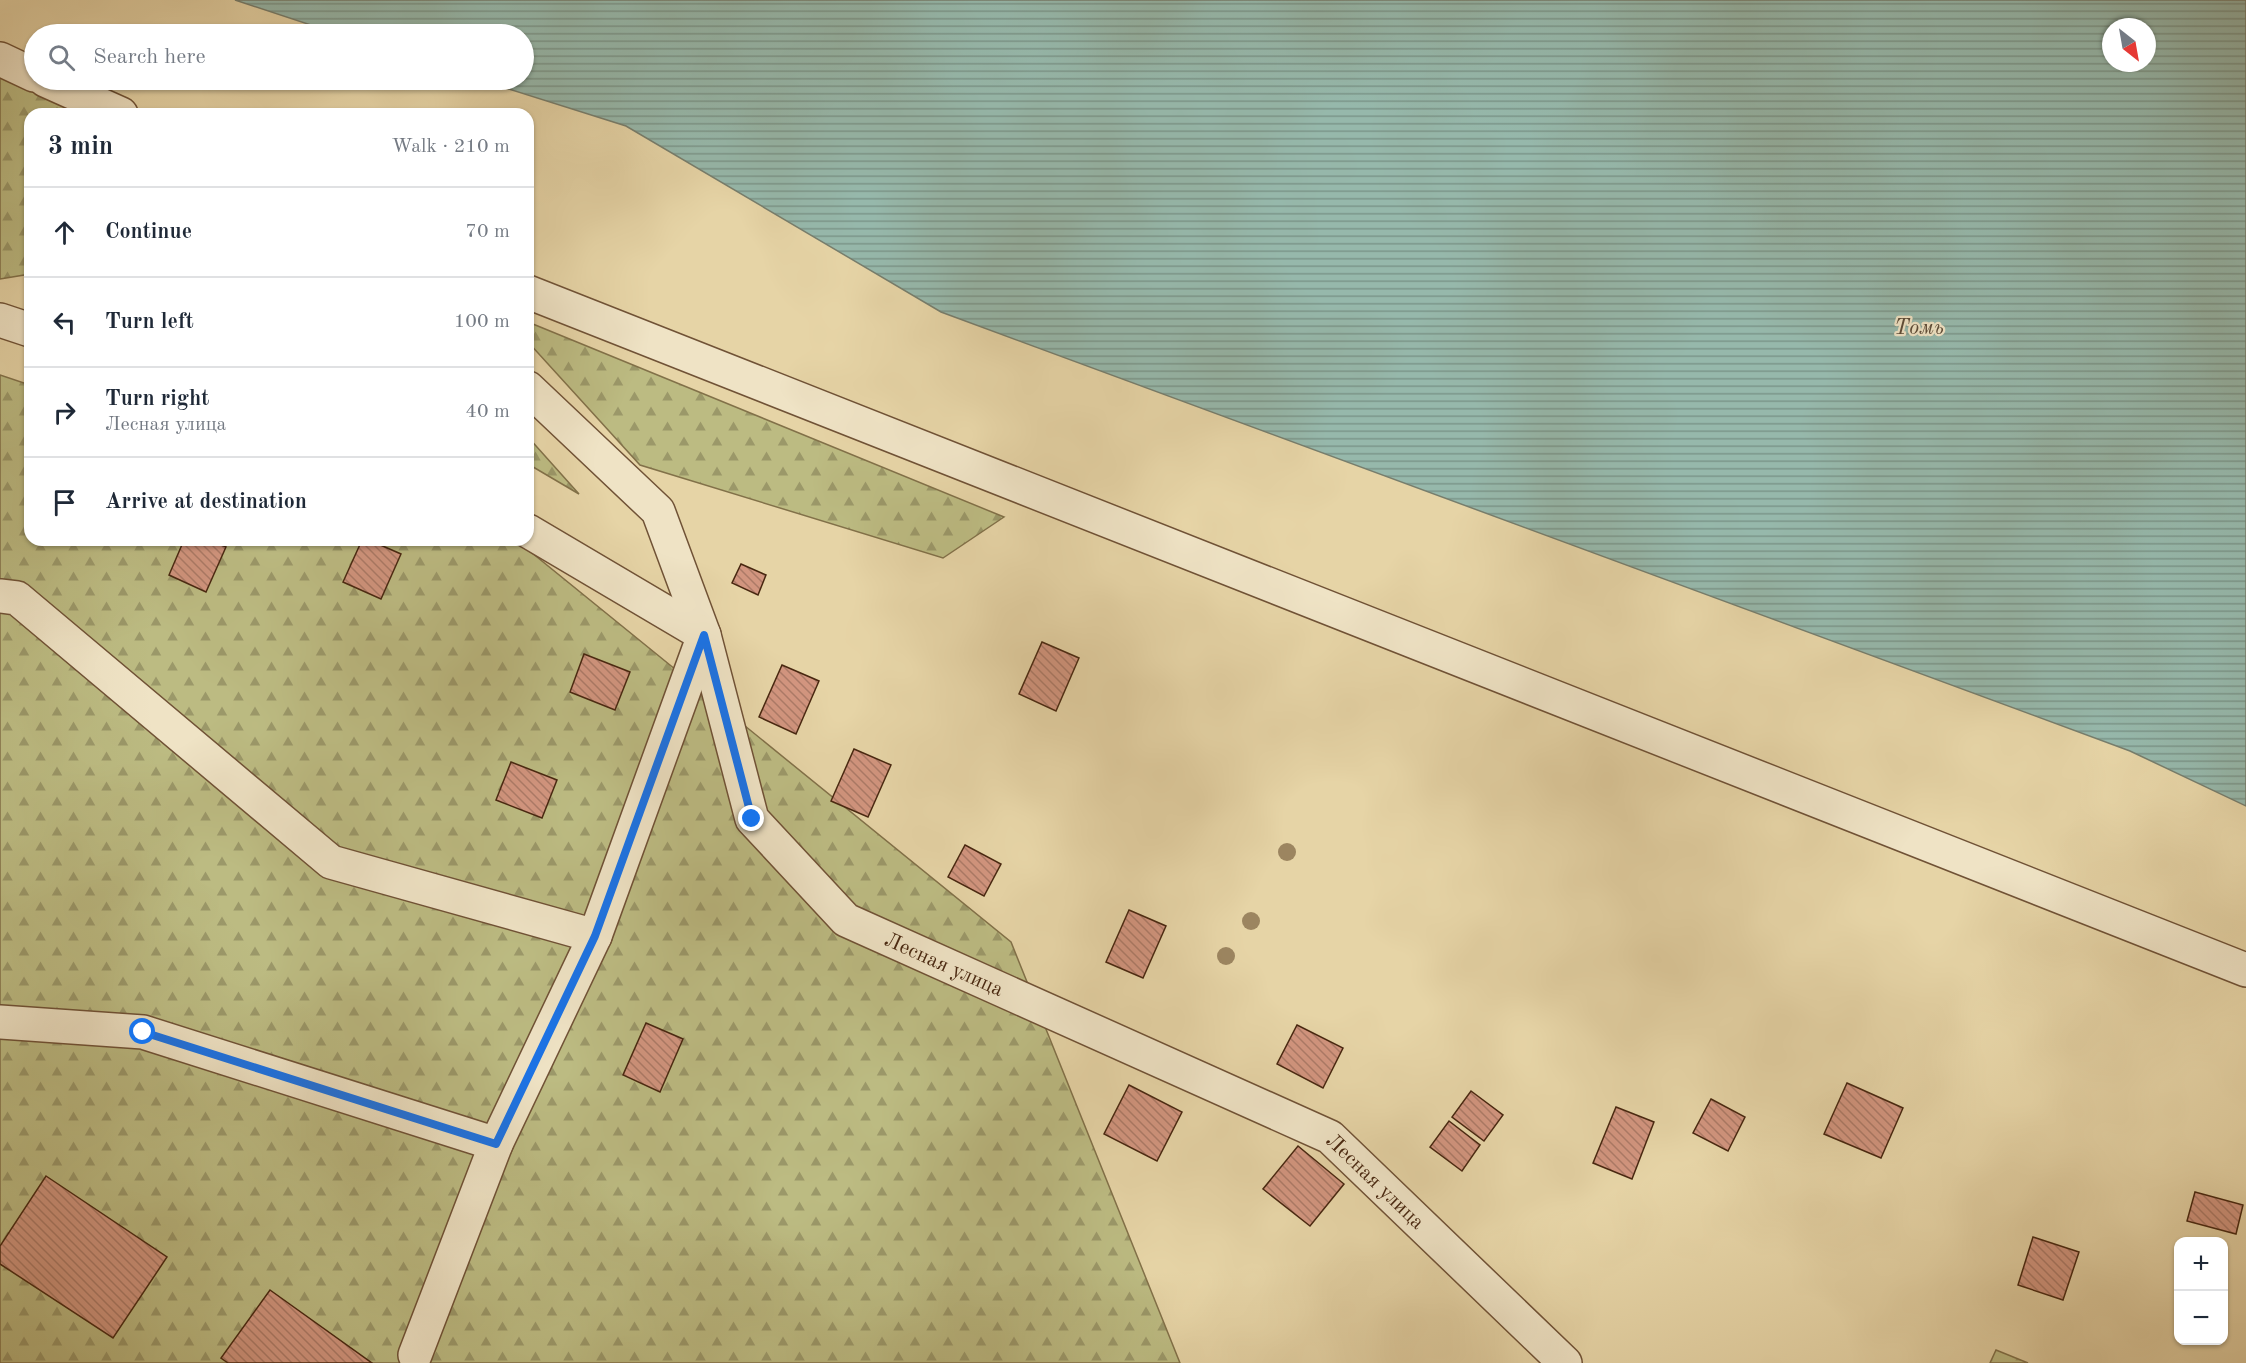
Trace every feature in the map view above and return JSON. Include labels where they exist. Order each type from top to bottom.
[{"type":"street","points":[[0,59],[24,70]]},
{"type":"street","points":[[68,90],[108,108]]},
{"type":"street","points":[[534,294],[2246,970]]},
{"type":"street","points":[[0,320],[24,328]]},
{"type":"street","name":"Лесная улица","points":[[534,393],[658,511],[704,635],[752,819],[846,920],[1330,1137],[1564,1363]]},
{"type":"street","points":[[415,1355],[496,1144],[595,936],[704,635],[534,535]]},
{"type":"street","points":[[0,596],[17,598],[331,862],[595,936]]},
{"type":"street","points":[[0,1022],[143,1032],[496,1144]]},
{"type":"green space","points":[[0,73],[24,83],[24,90],[39,90],[80,108],[24,108],[24,275],[0,279]]},
{"type":"green space","points":[[534,324],[1004,517],[943,558],[640,465],[534,349]]},
{"type":"green space","points":[[0,375],[24,383],[24,546],[523,546],[1011,942],[1180,1363],[0,1363]]},
{"type":"green space","points":[[534,444],[579,494],[534,468]]},
{"type":"green space","points":[[1996,1350],[2028,1363],[1990,1363]]},
{"type":"water","name":"Томь","points":[[235,0],[2246,0],[2246,806],[2130,751],[941,312],[626,126],[512,90],[534,90],[534,24],[308,24]]},
{"type":"building","points":[[181,546],[226,547],[206,592],[169,575]]},
{"type":"building","points":[[359,546],[383,546],[401,554],[381,599],[343,582]]},
{"type":"building","points":[[741,564],[766,575],[758,595],[732,583]]},
{"type":"building","points":[[1042,642],[1079,658],[1056,711],[1019,694]]},
{"type":"building","points":[[584,654],[630,672],[615,710],[570,692]]},
{"type":"building","points":[[782,665],[819,681],[796,734],[759,717]]},
{"type":"building","points":[[854,749],[891,765],[868,817],[831,801]]},
{"type":"building","points":[[511,762],[557,780],[542,818],[496,800]]},
{"type":"building","points":[[965,845],[1001,864],[984,896],[948,877]]},
{"type":"building","points":[[1129,910],[1166,926],[1143,978],[1106,962]]},
{"type":"building","points":[[646,1023],[683,1039],[660,1092],[623,1075]]},
{"type":"building","points":[[1297,1025],[1343,1048],[1323,1088],[1277,1064]]},
{"type":"building","points":[[1847,1083],[1903,1108],[1881,1158],[1824,1134]]},
{"type":"building","points":[[1129,1085],[1182,1112],[1157,1161],[1104,1134]]},
{"type":"building","points":[[1471,1091],[1503,1115],[1484,1141],[1452,1117]]},
{"type":"building","points":[[1711,1099],[1745,1117],[1728,1151],[1693,1133]]},
{"type":"building","points":[[1616,1107],[1654,1122],[1632,1179],[1593,1163]]},
{"type":"building","points":[[1449,1121],[1480,1145],[1462,1171],[1430,1147]]},
{"type":"building","points":[[1298,1146],[1344,1184],[1310,1226],[1263,1189]]},
{"type":"building","points":[[46,1176],[167,1257],[113,1338],[0,1264],[0,1246]]},
{"type":"building","points":[[2195,1192],[2243,1205],[2236,1234],[2187,1221]]},
{"type":"building","points":[[2033,1237],[2079,1252],[2063,1300],[2018,1285]]},
{"type":"building","points":[[270,1290],[372,1363],[228,1363],[221,1358]]},
{"type":"route","points":[[143,1032],[496,1144],[595,936],[704,635],[752,819]]}]
